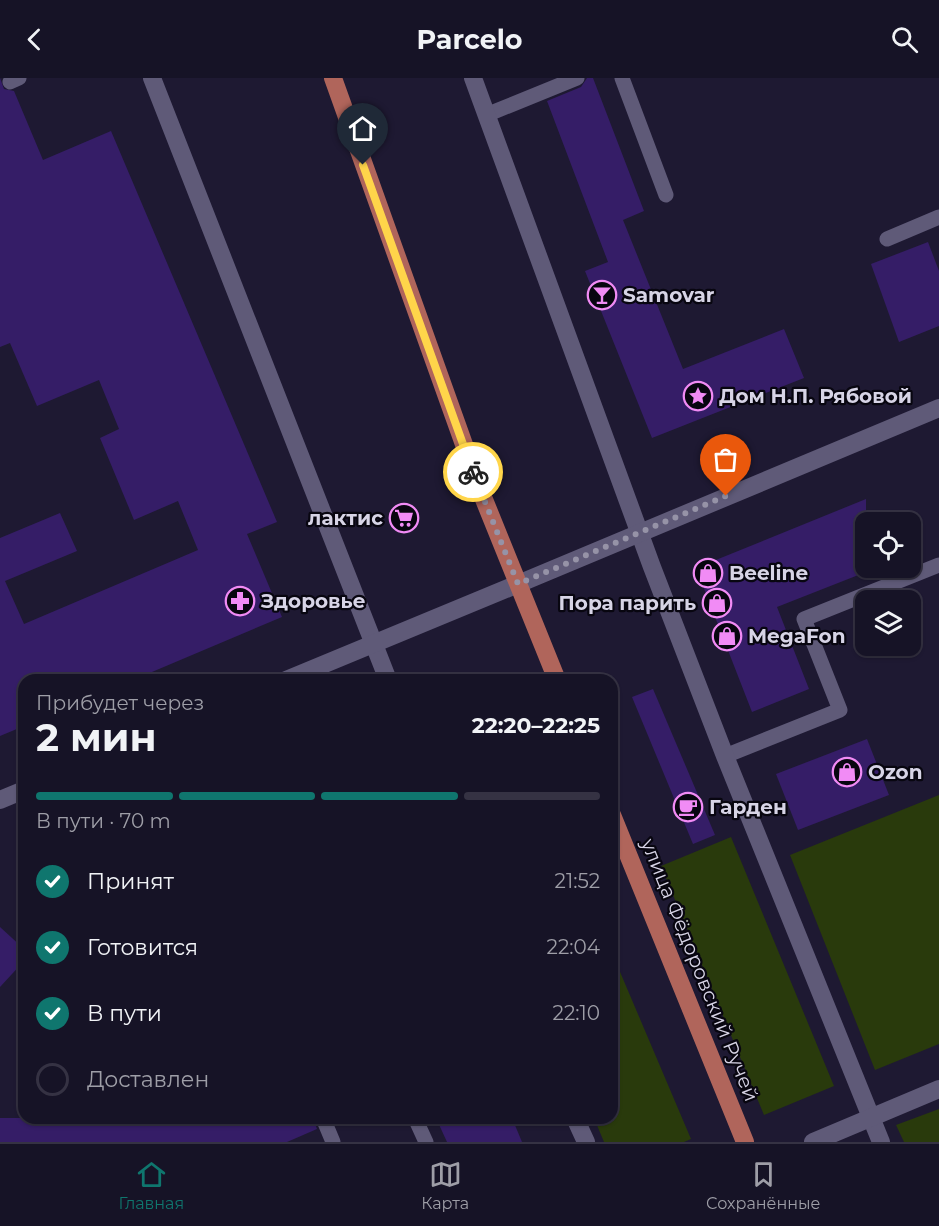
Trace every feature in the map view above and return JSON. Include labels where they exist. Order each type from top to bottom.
[{"type":"main road","points":[[333,78],[433,361],[555,674]]},
{"type":"main road","name":"улица Фёдоровский Ручей","points":[[618,830],[745,1142]]},
{"type":"street","points":[[152,78],[386,674]]},
{"type":"street","points":[[473,78],[639,532],[725,756],[881,1142]]},
{"type":"street","points":[[300,674],[939,408]]},
{"type":"street","points":[[0,800],[18,792]]},
{"type":"street","points":[[813,1142],[939,1089]]},
{"type":"street","points":[[578,1124],[586,1142]]},
{"type":"lane","points":[[486,115],[577,78]]},
{"type":"lane","points":[[622,78],[666,195]]},
{"type":"lane","points":[[887,239],[939,217]]},
{"type":"lane","points":[[725,756],[840,710],[804,619],[939,565]]},
{"type":"lane","points":[[326,1124],[333,1142]]},
{"type":"lane","points":[[418,1124],[426,1142]]},
{"type":"green space","points":[[939,795],[939,1044],[875,1070],[790,855]]},
{"type":"green space","points":[[731,837],[834,1086],[764,1115],[661,866]]},
{"type":"green space","points":[[618,967],[691,1139],[684,1142],[604,1142],[596,1124],[618,1124]]},
{"type":"green space","points":[[939,1109],[939,1142],[904,1142],[896,1125]]},
{"type":"building","points":[[0,78],[4,89],[14,91],[43,160],[111,131],[277,522],[247,534],[282,617],[147,674],[18,674],[18,728],[0,736],[0,538],[60,513],[77,551],[5,581],[24,624],[198,550],[178,501],[134,520],[100,438],[119,429],[99,380],[37,406],[10,343],[0,347]]},
{"type":"building","points":[[587,78],[593,78],[644,211],[623,220],[683,369],[784,329],[804,378],[652,438],[585,271],[608,262],[547,101],[581,87]]},
{"type":"building","points":[[928,242],[939,271],[939,326],[899,342],[871,264]]},
{"type":"building","points":[[866,499],[866,512],[855,512],[855,576],[777,607],[809,689],[752,712],[696,568]]},
{"type":"building","points":[[653,689],[715,835],[693,844],[632,697]]},
{"type":"building","points":[[867,739],[889,795],[798,830],[776,774]]},
{"type":"building","points":[[0,927],[18,944],[18,968],[0,987]]},
{"type":"building","points":[[0,1118],[18,1118],[18,1124],[315,1124],[317,1129],[287,1142],[0,1142]]},
{"type":"building","points":[[439,1124],[514,1124],[522,1142],[447,1142]]},
{"type":"way so far","points":[[473,472],[518,584],[726,496]]},
{"type":"place","name":"Samovar","points":[[602,295]]},
{"type":"place","name":"Дом Н.П. Рябовой","points":[[698,396]]},
{"type":"place","name":"лактис","points":[[404,518]]},
{"type":"place","name":"Beeline","points":[[708,573]]},
{"type":"place","name":"Здоровье","points":[[240,601]]},
{"type":"place","name":"Пора парить","points":[[717,603]]},
{"type":"place","name":"MegaFon","points":[[727,636]]},
{"type":"place","name":"Ozon","points":[[847,772]]},
{"type":"place","name":"Гарден","points":[[688,807]]},
{"type":"route","points":[[363,165],[473,472]]}]
